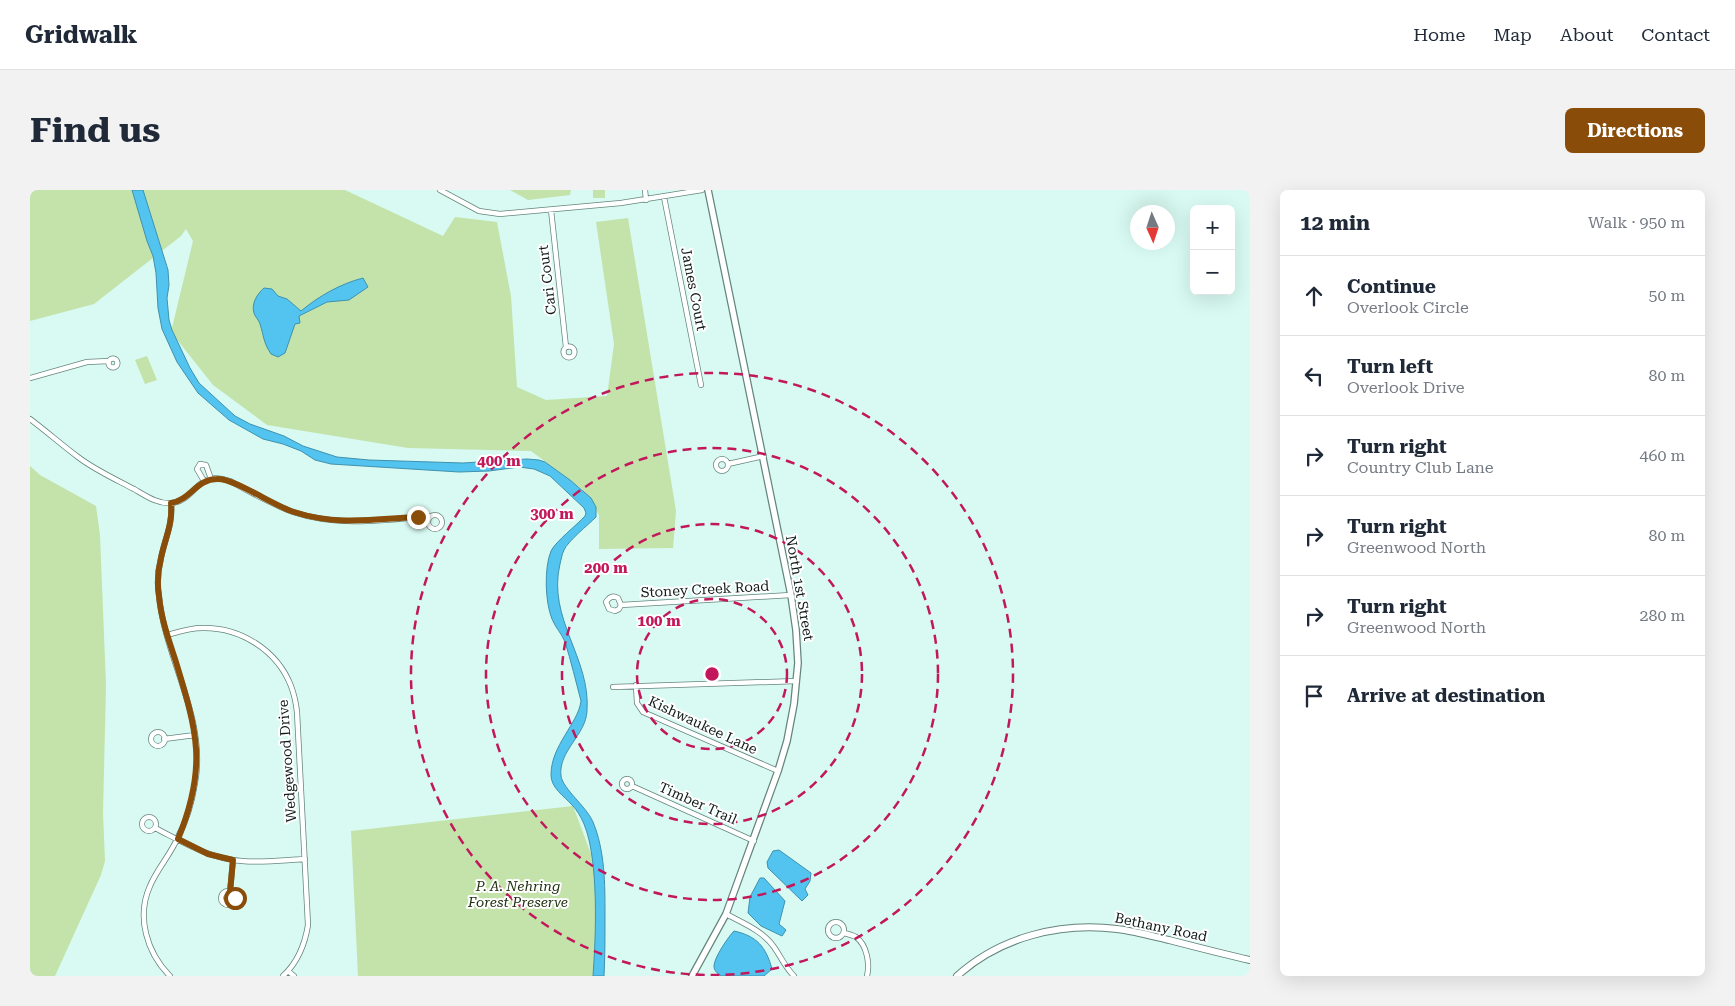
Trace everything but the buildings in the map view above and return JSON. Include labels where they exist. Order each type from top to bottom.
[{"type":"main road","name":"Bethany Road","points":[[958,976],[978,959],[1000,947],[1041,933],[1081,927],[1125,930],[1250,960]]},
{"type":"street","points":[[440,190],[471,208],[486,213],[506,214],[646,200],[702,190]]},
{"type":"street","points":[[645,190],[646,200]]},
{"type":"street","name":"North 1st Street","points":[[692,976],[726,914],[778,771],[787,741],[798,663],[791,595],[708,190]]},
{"type":"street","name":"James Court","points":[[664,197],[701,385]]},
{"type":"street","name":"Cari Court","points":[[550,210],[566,347]]},
{"type":"street","points":[[30,378],[87,362],[108,361]]},
{"type":"street","points":[[30,419],[78,457],[150,498],[163,503],[171,503],[184,498],[204,481],[211,479],[225,480],[292,512],[325,520],[346,522],[430,516]]},
{"type":"street","points":[[728,464],[764,456]]},
{"type":"street","points":[[204,481],[197,469],[198,465],[202,463],[207,467],[211,479]]},
{"type":"street","points":[[170,976],[160,964],[149,945],[144,915],[146,898],[150,885],[178,839],[190,806],[196,782],[197,759],[190,708],[167,635],[159,598],[158,576],[161,558],[172,521],[171,503]]},
{"type":"street","name":"Stoney Creek Road","points":[[621,605],[791,595]]},
{"type":"street","name":"Wedgewood Drive","points":[[167,635],[201,628],[228,631],[247,638],[274,659],[283,670],[293,690],[297,712],[308,925],[302,948],[283,976]]},
{"type":"street","points":[[613,687],[797,680]]},
{"type":"street","name":"Kishwaukee Lane","points":[[636,685],[637,703],[643,712],[778,771]]},
{"type":"street","points":[[164,738],[195,734]]},
{"type":"street","name":"Timber Trail","points":[[632,786],[754,841]]},
{"type":"street","points":[[155,828],[208,854],[233,860],[252,862],[305,859]]},
{"type":"street","points":[[230,892],[233,860]]},
{"type":"street","points":[[726,914],[764,936],[774,948],[783,964],[794,976]]},
{"type":"street","points":[[844,933],[857,938],[862,945],[868,959],[867,976]]},
{"type":"street","points":[[288,971],[294,976]]},
{"type":"green space","points":[[30,190],[345,190],[443,236],[455,217],[497,222],[511,296],[517,387],[546,400],[607,396],[614,344],[596,222],[628,218],[676,511],[673,548],[599,549],[599,515],[582,489],[531,451],[408,448],[267,425],[213,385],[171,332],[193,241],[186,229],[181,236],[94,304],[30,321]]},
{"type":"green space","points":[[510,190],[571,190],[570,195],[528,200]]},
{"type":"green space","points":[[593,190],[605,190],[605,198],[593,198]]},
{"type":"green space","points":[[147,356],[157,380],[145,384],[135,360]]},
{"type":"green space","points":[[30,466],[40,475],[96,506],[100,535],[106,685],[103,813],[105,861],[101,875],[55,976],[30,976]]},
{"type":"green space","name":"P. A. Nehring Forest Preserve","points":[[573,806],[605,891],[604,976],[358,976],[351,831]]},
{"type":"water","points":[[132,190],[143,190],[168,270],[169,285],[167,298],[172,330],[199,383],[235,416],[303,446],[337,457],[463,463],[539,460],[545,462],[570,480],[591,498],[596,507],[596,517],[566,546],[560,564],[559,603],[583,673],[587,711],[582,728],[564,759],[561,767],[561,776],[566,786],[590,816],[600,844],[605,891],[604,976],[593,976],[595,898],[589,839],[579,814],[558,792],[553,784],[551,775],[555,754],[579,710],[581,701],[565,642],[553,622],[550,612],[546,585],[547,566],[554,547],[585,516],[584,508],[550,476],[534,469],[519,467],[459,472],[331,464],[315,460],[301,451],[283,444],[263,439],[229,420],[198,393],[177,362],[162,329],[153,256]]},
{"type":"water","points":[[363,278],[368,287],[349,300],[327,302],[299,316],[300,323],[295,324],[285,353],[278,357],[271,354],[266,346],[253,310],[255,299],[264,288],[272,289],[278,296],[287,299],[301,311],[330,291]]},
{"type":"water","points":[[779,850],[811,873],[810,881],[805,889],[808,895],[802,901],[768,868],[767,862],[773,851]]},
{"type":"water","points":[[760,878],[764,878],[785,901],[779,924],[786,930],[782,936],[761,926],[748,913],[750,897]]},
{"type":"water","points":[[734,931],[755,939],[767,954],[772,969],[764,976],[721,976],[715,971],[716,958]]},
{"type":"route","points":[[235,898],[230,892],[233,860],[208,854],[178,839],[190,806],[196,782],[197,750],[190,708],[163,622],[158,590],[160,562],[172,521],[171,503],[180,501],[204,481],[220,479],[230,481],[292,512],[325,520],[346,522],[418,517]]}]
